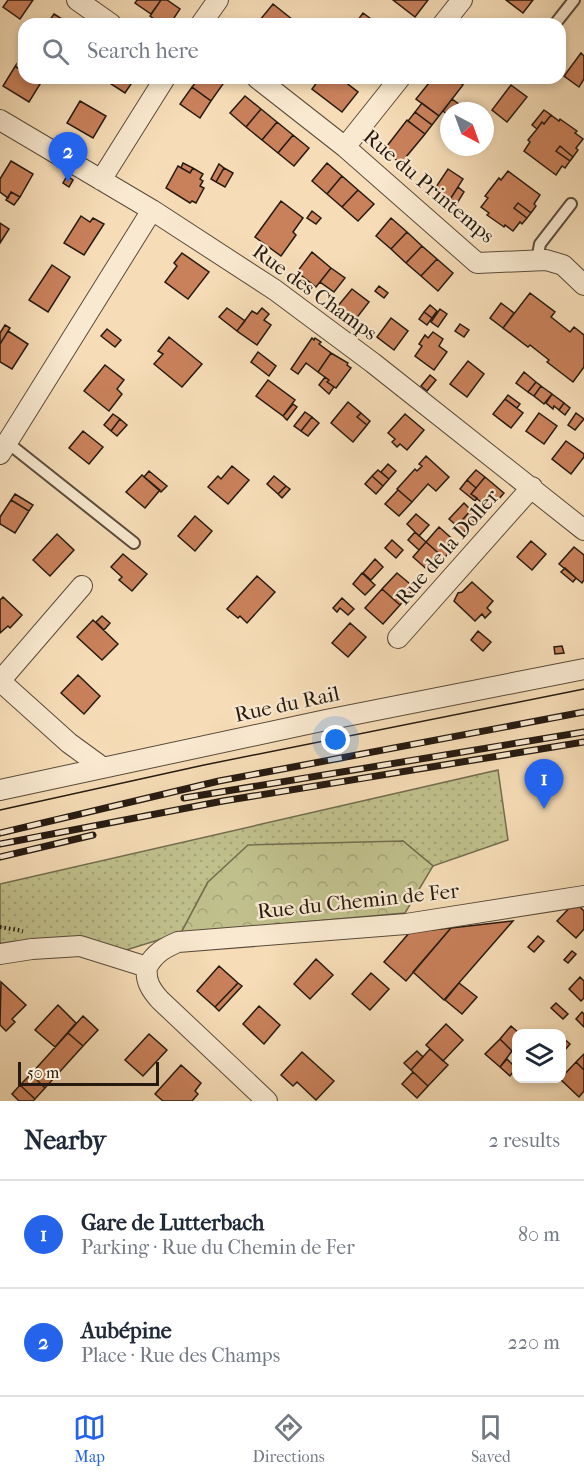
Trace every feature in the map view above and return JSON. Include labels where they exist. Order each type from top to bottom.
[{"type":"street","points":[[77,0],[102,18]]},
{"type":"street","points":[[205,18],[218,0]]},
{"type":"street","points":[[448,18],[462,0]]},
{"type":"street","points":[[101,180],[161,84]]},
{"type":"street","name":"Rue du Printemps","points":[[265,84],[345,147],[477,263],[546,260],[563,265],[584,285]]},
{"type":"street","points":[[345,147],[395,84]]},
{"type":"street","name":"Rue des Champs","points":[[0,120],[152,210],[275,290],[373,363],[583,528]]},
{"type":"street","points":[[4,449],[152,210]]},
{"type":"street","name":"Rue de la Doller","points":[[398,638],[532,487]]},
{"type":"street","points":[[82,586],[0,681],[69,743],[102,767]]},
{"type":"street","name":"Rue du Rail","points":[[0,790],[326,720],[584,669]]},
{"type":"street","points":[[69,743],[77,756],[80,773]]},
{"type":"street","name":"Rue du Chemin de Fer","points":[[147,967],[153,956],[163,948],[178,942],[406,924],[584,896]]},
{"type":"street","points":[[0,954],[80,946],[147,967],[149,988],[267,1101]]},
{"type":"lane","points":[[560,18],[574,0]]},
{"type":"lane","points":[[537,260],[540,244],[571,204]]},
{"type":"lane","points":[[4,449],[134,543]]},
{"type":"green space","points":[[498,770],[508,840],[433,866],[403,841],[208,882],[181,933],[123,951],[0,948],[0,884]]},
{"type":"green space","points":[[403,841],[433,866],[405,913],[181,933],[208,882],[248,845]]},
{"type":"building","points":[[8,0],[33,0],[21,18],[3,7]]},
{"type":"building","points":[[137,0],[161,0],[151,14],[135,3]]},
{"type":"building","points":[[161,0],[167,0],[180,9],[174,18],[150,16]]},
{"type":"building","points":[[393,0],[428,0],[415,17]]},
{"type":"building","points":[[506,0],[533,0],[523,13]]},
{"type":"building","points":[[273,4],[290,18],[261,18]]},
{"type":"building","points":[[363,13],[370,18],[359,18]]},
{"type":"building","points":[[581,53],[584,56],[584,79],[579,87],[566,77],[566,73]]},
{"type":"building","points":[[16,65],[18,84],[40,84],[29,102],[3,86]]},
{"type":"building","points":[[111,84],[131,84],[125,93]]},
{"type":"building","points":[[194,84],[223,84],[211,101],[192,87]]},
{"type":"building","points":[[316,84],[348,84],[358,92],[342,112],[312,89]]},
{"type":"building","points":[[428,84],[462,84],[450,102],[440,102],[439,116],[416,99]]},
{"type":"building","points":[[511,85],[527,97],[507,122],[494,112],[494,107]]},
{"type":"building","points":[[192,87],[211,101],[200,118],[180,104]]},
{"type":"building","points":[[245,96],[261,109],[246,127],[230,113]]},
{"type":"building","points":[[80,101],[106,116],[93,138],[67,123]]},
{"type":"building","points":[[422,103],[439,116],[432,125],[415,112]]},
{"type":"building","points":[[261,109],[277,122],[262,140],[246,127]]},
{"type":"building","points":[[544,110],[551,115],[537,129],[532,125]]},
{"type":"building","points":[[415,112],[432,125],[425,134],[408,121]]},
{"type":"building","points":[[551,115],[577,131],[575,133],[583,139],[573,157],[560,146],[556,151],[570,161],[565,168],[562,166],[556,175],[524,151],[530,142],[528,140],[542,122],[544,124]]},
{"type":"building","points":[[407,120],[425,134],[406,157],[411,161],[405,167],[384,150]]},
{"type":"building","points":[[277,122],[293,135],[278,153],[262,140]]},
{"type":"building","points":[[293,135],[309,148],[294,166],[278,153]]},
{"type":"building","points":[[560,146],[573,157],[570,161],[556,151]]},
{"type":"building","points":[[11,161],[33,174],[20,197],[11,192],[8,198],[0,192],[0,179]]},
{"type":"building","points":[[183,163],[193,168],[190,173],[181,168]]},
{"type":"building","points":[[327,163],[342,176],[327,194],[312,181]]},
{"type":"building","points":[[219,164],[224,168],[216,182],[211,179]]},
{"type":"building","points":[[178,166],[190,173],[193,168],[203,174],[200,186],[204,188],[196,203],[192,201],[190,203],[166,188]]},
{"type":"building","points":[[224,168],[233,173],[225,187],[216,182]]},
{"type":"building","points":[[448,169],[463,179],[449,201],[434,190]]},
{"type":"building","points":[[508,171],[540,195],[531,213],[518,203],[514,208],[527,218],[522,224],[520,222],[513,231],[487,215],[489,213],[481,207],[488,198],[485,196],[499,178],[501,180]]},
{"type":"building","points":[[67,176],[73,180],[69,187],[63,183]]},
{"type":"building","points":[[342,176],[358,190],[342,207],[327,194]]},
{"type":"building","points":[[458,187],[464,192],[456,205],[449,201]]},
{"type":"building","points":[[358,190],[374,204],[358,221],[342,207]]},
{"type":"building","points":[[11,192],[20,197],[14,205],[6,200]]},
{"type":"building","points":[[281,201],[303,218],[293,232],[296,235],[281,256],[255,237]]},
{"type":"building","points":[[518,203],[531,213],[527,218],[514,208]]},
{"type":"building","points":[[312,211],[321,218],[316,224],[307,218]]},
{"type":"building","points":[[81,216],[90,222],[93,218],[104,224],[84,255],[64,243]]},
{"type":"building","points":[[391,218],[407,232],[391,249],[376,236]]},
{"type":"building","points":[[0,223],[9,229],[0,243]]},
{"type":"building","points":[[407,232],[422,246],[406,263],[391,249]]},
{"type":"building","points":[[422,246],[437,259],[421,276],[406,263]]},
{"type":"building","points":[[312,252],[331,268],[316,287],[297,272]]},
{"type":"building","points":[[182,253],[209,272],[188,299],[165,282],[177,266],[174,263]]},
{"type":"building","points":[[437,259],[453,273],[438,291],[421,276]]},
{"type":"building","points":[[52,265],[70,277],[48,312],[29,300]]},
{"type":"building","points":[[331,268],[345,278],[334,292],[320,282]]},
{"type":"building","points":[[379,286],[388,293],[384,298],[375,291]]},
{"type":"building","points":[[352,289],[369,302],[355,320],[337,307]]},
{"type":"building","points":[[530,293],[555,312],[551,317],[570,332],[574,327],[584,335],[584,367],[573,382],[530,345],[528,347],[503,328]]},
{"type":"building","points":[[501,303],[514,313],[503,328],[490,318]]},
{"type":"building","points":[[430,305],[437,311],[432,318],[424,312]]},
{"type":"building","points":[[227,308],[245,321],[237,331],[219,317]]},
{"type":"building","points":[[262,308],[269,314],[264,320],[271,325],[257,345],[237,331],[252,311],[257,314]]},
{"type":"building","points":[[440,309],[447,314],[438,327],[431,322]]},
{"type":"building","points":[[424,312],[432,318],[427,325],[419,319]]},
{"type":"building","points":[[391,318],[408,331],[394,350],[377,337]]},
{"type":"building","points":[[460,324],[469,330],[464,337],[455,331]]},
{"type":"building","points":[[5,325],[10,328],[0,344],[0,333]]},
{"type":"building","points":[[107,329],[121,340],[115,347],[101,336]]},
{"type":"building","points":[[8,331],[28,344],[12,369],[0,362],[0,344]]},
{"type":"building","points":[[433,332],[443,339],[439,346],[447,352],[434,370],[415,356],[422,346],[419,344],[425,335],[428,338]]},
{"type":"building","points":[[169,337],[202,364],[182,387],[154,364],[163,354],[158,351]]},
{"type":"building","points":[[312,338],[321,342],[319,344],[331,353],[318,372],[306,363],[298,374],[291,369]]},
{"type":"building","points":[[258,352],[276,366],[269,376],[251,362]]},
{"type":"building","points":[[331,353],[348,363],[347,365],[351,368],[336,388],[318,372]]},
{"type":"building","points":[[468,361],[484,374],[467,397],[450,384]]},
{"type":"building","points":[[105,365],[124,380],[117,389],[122,394],[109,411],[84,391]]},
{"type":"building","points":[[524,372],[536,382],[528,392],[516,383]]},
{"type":"building","points":[[430,375],[436,380],[427,391],[421,386]]},
{"type":"building","points":[[325,377],[329,380],[327,382],[334,387],[329,394],[319,385]]},
{"type":"building","points":[[268,380],[295,400],[283,416],[256,396]]},
{"type":"building","points":[[536,382],[541,386],[534,396],[528,392]]},
{"type":"building","points":[[541,386],[552,394],[544,404],[534,396]]},
{"type":"building","points":[[552,394],[564,403],[559,410],[554,406],[553,409],[546,403]]},
{"type":"building","points":[[508,395],[520,404],[517,408],[505,399]]},
{"type":"building","points":[[505,399],[523,413],[511,428],[493,414]]},
{"type":"building","points":[[348,402],[361,413],[357,417],[367,425],[353,442],[331,423]]},
{"type":"building","points":[[564,403],[570,408],[565,415],[559,410]]},
{"type":"building","points":[[293,404],[297,407],[287,420],[283,416]]},
{"type":"building","points":[[305,412],[312,417],[301,431],[294,426]]},
{"type":"building","points":[[361,413],[370,421],[367,425],[357,417]]},
{"type":"building","points":[[539,413],[557,426],[544,444],[526,431]]},
{"type":"building","points":[[576,413],[584,419],[575,430],[568,425]]},
{"type":"building","points":[[113,414],[120,419],[111,431],[104,425]]},
{"type":"building","points":[[405,414],[424,430],[407,450],[400,444],[397,447],[392,442],[395,439],[388,433]]},
{"type":"building","points":[[312,417],[319,423],[308,436],[301,431]]},
{"type":"building","points":[[120,419],[127,425],[117,436],[111,431]]},
{"type":"building","points":[[83,431],[103,447],[89,464],[69,448]]},
{"type":"building","points":[[566,441],[584,454],[571,474],[552,459]]},
{"type":"building","points":[[426,456],[449,477],[436,491],[428,484],[412,502],[397,489],[415,469],[417,471],[422,466],[419,464]]},
{"type":"building","points":[[388,464],[396,471],[389,479],[381,472]]},
{"type":"building","points":[[232,466],[249,480],[228,504],[208,487],[218,476],[221,479]]},
{"type":"building","points":[[378,470],[389,479],[383,486],[372,476]]},
{"type":"building","points":[[476,470],[485,477],[476,488],[467,480]]},
{"type":"building","points":[[149,471],[167,486],[161,492],[144,477]]},
{"type":"building","points":[[142,475],[160,490],[145,508],[126,492]]},
{"type":"building","points":[[274,476],[286,486],[278,494],[267,484]]},
{"type":"building","points":[[372,476],[383,486],[376,494],[365,484]]},
{"type":"building","points":[[485,477],[504,493],[490,509],[471,494]]},
{"type":"building","points":[[467,480],[476,488],[471,494],[477,498],[475,501],[460,489]]},
{"type":"building","points":[[286,486],[290,489],[282,498],[278,494]]},
{"type":"building","points":[[398,490],[412,502],[399,516],[385,504]]},
{"type":"building","points":[[15,494],[33,505],[29,511],[11,500]]},
{"type":"building","points":[[11,500],[29,511],[15,533],[0,524],[0,517]]},
{"type":"building","points":[[464,503],[471,510],[457,526],[449,519]]},
{"type":"building","points":[[471,510],[479,516],[464,532],[457,526]]},
{"type":"building","points":[[416,514],[429,525],[419,536],[407,524]]},
{"type":"building","points":[[195,516],[212,531],[195,551],[178,536]]},
{"type":"building","points":[[439,527],[458,544],[444,558],[426,542]]},
{"type":"building","points":[[415,532],[426,542],[419,550],[408,540]]},
{"type":"building","points":[[57,534],[74,550],[50,576],[33,560]]},
{"type":"building","points":[[392,540],[403,550],[396,558],[385,548]]},
{"type":"building","points":[[531,541],[546,554],[532,570],[517,557]]},
{"type":"building","points":[[426,542],[444,558],[431,573],[413,557]]},
{"type":"building","points":[[574,547],[584,555],[582,583],[559,564]]},
{"type":"building","points":[[123,554],[147,574],[132,591],[119,580],[122,577],[111,567]]},
{"type":"building","points":[[375,559],[383,567],[371,580],[363,573]]},
{"type":"building","points":[[565,568],[576,578],[573,582],[561,572]]},
{"type":"building","points":[[362,573],[375,585],[365,595],[353,584]]},
{"type":"building","points":[[397,573],[415,588],[400,605],[382,589]]},
{"type":"building","points":[[257,576],[275,592],[247,623],[227,609]]},
{"type":"building","points":[[472,582],[493,601],[487,608],[491,612],[485,618],[482,614],[475,621],[454,601],[458,593]]},
{"type":"building","points":[[382,589],[400,605],[383,624],[365,608]]},
{"type":"building","points":[[3,597],[22,615],[10,628],[8,626],[0,633],[0,600]]},
{"type":"building","points":[[342,598],[354,609],[348,615],[340,608],[337,612],[333,608]]},
{"type":"building","points":[[102,616],[110,623],[104,630],[96,622]]},
{"type":"building","points":[[93,620],[118,644],[102,660],[77,637]]},
{"type":"building","points":[[350,623],[366,637],[348,657],[332,643]]},
{"type":"building","points":[[478,631],[491,642],[483,651],[471,640]]},
{"type":"building","points":[[562,646],[564,653],[555,654],[554,647]]},
{"type":"building","points":[[78,675],[100,696],[84,714],[61,693]]},
{"type":"building","points":[[575,902],[584,911],[584,929],[576,938],[557,921]]},
{"type":"building","points":[[513,921],[444,1000],[413,972],[451,928]]},
{"type":"building","points":[[451,928],[406,981],[384,962],[410,932]]},
{"type":"building","points":[[538,936],[544,941],[534,952],[528,947]]},
{"type":"building","points":[[572,951],[576,954],[568,963],[564,960]]},
{"type":"building","points":[[316,959],[333,975],[310,999],[294,984]]},
{"type":"building","points":[[219,966],[238,983],[215,1007],[197,991]]},
{"type":"building","points":[[371,973],[389,989],[370,1010],[352,994]]},
{"type":"building","points":[[580,977],[584,981],[584,998],[581,1001],[569,989]]},
{"type":"building","points":[[1,982],[26,1005],[12,1019],[15,1022],[6,1031],[0,1025]]},
{"type":"building","points":[[238,983],[242,986],[219,1011],[215,1007]]},
{"type":"building","points":[[459,983],[477,997],[462,1014],[445,1000]]},
{"type":"building","points":[[556,1003],[568,1014],[563,1019],[551,1008]]},
{"type":"building","points":[[58,1005],[76,1023],[55,1047],[35,1030]]},
{"type":"building","points":[[259,1006],[280,1025],[264,1044],[243,1024]]},
{"type":"building","points":[[582,1012],[584,1014],[584,1027],[576,1019]]},
{"type":"building","points":[[83,1016],[98,1030],[83,1046],[68,1033]]},
{"type":"building","points":[[446,1024],[463,1040],[443,1061],[426,1045]]},
{"type":"building","points":[[511,1026],[514,1029],[512,1029],[512,1051],[500,1039]]},
{"type":"building","points":[[68,1033],[83,1046],[45,1088],[31,1074]]},
{"type":"building","points":[[149,1034],[167,1050],[143,1076],[125,1060]]},
{"type":"building","points":[[500,1039],[512,1051],[500,1067],[485,1054]]},
{"type":"building","points":[[430,1049],[448,1065],[428,1086],[411,1070]]},
{"type":"building","points":[[417,1051],[423,1057],[411,1070],[404,1063]]},
{"type":"building","points":[[302,1052],[334,1081],[316,1100],[297,1082],[293,1086],[281,1075]]},
{"type":"building","points":[[584,1054],[584,1070],[576,1062]]},
{"type":"building","points":[[507,1059],[512,1064],[512,1073],[510,1076],[500,1067]]},
{"type":"building","points":[[576,1062],[584,1070],[584,1091],[579,1097],[564,1083],[566,1073]]},
{"type":"building","points":[[181,1065],[201,1083],[195,1091],[198,1094],[192,1101],[163,1101],[155,1094]]},
{"type":"building","points":[[413,1072],[428,1086],[417,1098],[402,1084]]},
{"type":"building","points":[[31,1074],[45,1088],[35,1099],[20,1085]]},
{"type":"building","points":[[20,1085],[35,1099],[33,1101],[19,1101],[12,1094]]},
{"type":"tram line","points":[[0,810],[204,765],[584,689]]},
{"type":"railway","points":[[0,833],[219,781],[584,712]]},
{"type":"railway","points":[[184,798],[584,732]]},
{"type":"railway","points":[[0,844],[223,801],[584,742]]},
{"type":"railway","points":[[0,857],[93,835]]},
{"type":"place","name":"Aubépine","points":[[68,182]]},
{"type":"place","name":"Gare de Lutterbach","points":[[544,809]]}]
